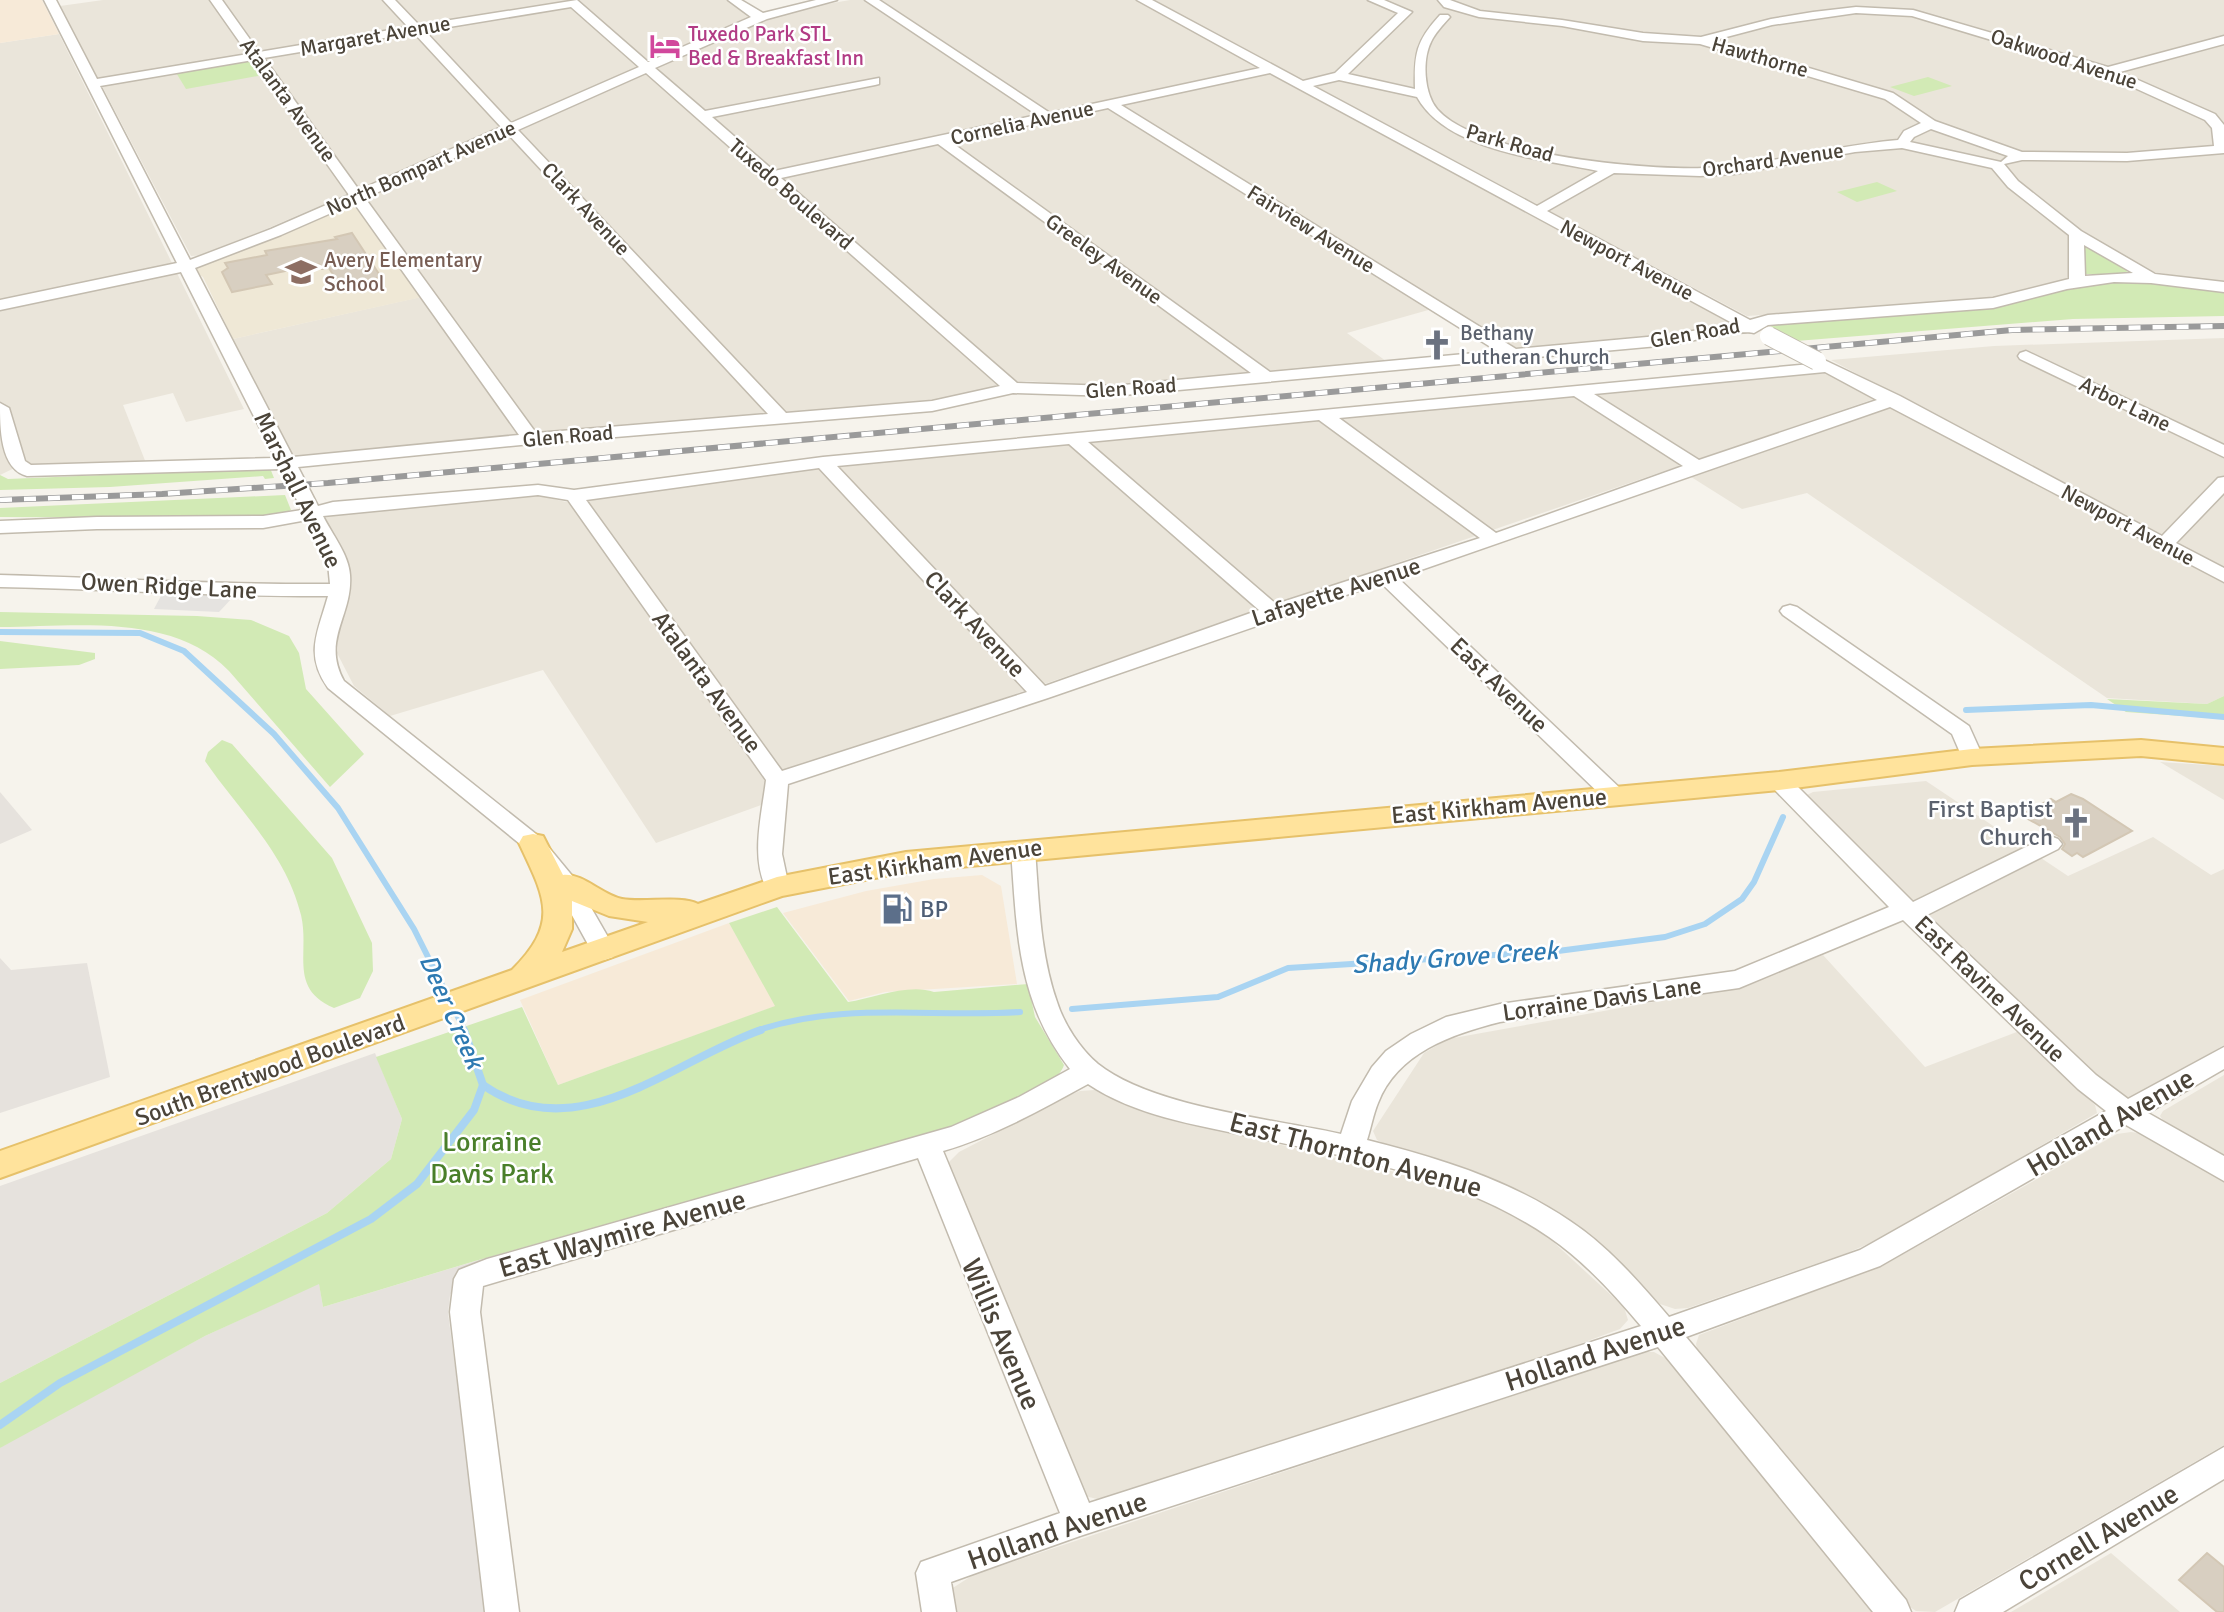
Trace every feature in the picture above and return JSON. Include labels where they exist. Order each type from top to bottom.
[{"type":"main road","name":"East Kirkham Avenue","points":[[777,887],[906,862],[1779,781],[1972,757],[2141,748],[2224,756]]},
{"type":"main road","points":[[521,980],[537,966],[560,925],[554,885],[533,843]]},
{"type":"main road","points":[[566,884],[588,899],[621,910],[650,913],[717,908]]},
{"type":"main road","name":"South Brentwood Boulevard","points":[[0,1165],[777,887]]},
{"type":"street","name":"Marshall Avenue","points":[[50,0],[340,570],[324,648],[326,666],[335,684],[533,843],[566,884],[604,951]]},
{"type":"street","name":"Atalanta Avenue","points":[[216,0],[531,439]]},
{"type":"street","name":"Clark Avenue","points":[[389,0],[782,419]]},
{"type":"street","points":[[734,0],[753,14],[763,16]]},
{"type":"street","name":"North Bompart Avenue","points":[[0,304],[187,266],[276,232],[763,16],[831,0]]},
{"type":"street","points":[[871,0],[1048,117]]},
{"type":"street","name":"Newport Avenue","points":[[1143,0],[1536,212],[2224,576]]},
{"type":"street","points":[[1374,0],[1425,14],[1479,14]]},
{"type":"street","points":[[1384,0],[1397,0]]},
{"type":"street","name":"Hawthorne","points":[[1444,0],[1448,5],[1479,14],[1562,23],[1654,38],[1701,40],[1889,96],[1930,124],[2021,156]]},
{"type":"street","points":[[1886,0],[1909,8]]},
{"type":"street","points":[[1701,40],[1854,5],[1877,13],[1909,8],[1919,0]]},
{"type":"street","name":"Margaret Avenue","points":[[94,83],[571,1]]},
{"type":"street","name":"Tuxedo Boulevard","points":[[571,1],[1013,388]]},
{"type":"street","name":"Oakwood Avenue","points":[[1909,8],[2108,71],[2217,116]]},
{"type":"street","points":[[1303,85],[1339,76],[1425,14]]},
{"type":"street","points":[[1339,76],[1422,94],[1420,52],[1425,36],[1425,14]]},
{"type":"street","points":[[2108,71],[2224,40]]},
{"type":"street","name":"Cornelia Avenue","points":[[771,176],[1273,69]]},
{"type":"street","points":[[701,116],[874,81]]},
{"type":"street","name":"Park Road","points":[[1422,94],[1434,113],[1465,133],[1611,169]]},
{"type":"street","name":"Fairview Avenue","points":[[1110,104],[1513,354]]},
{"type":"street","points":[[1930,124],[1909,134],[1902,144],[1997,165],[2021,156],[2127,157],[2222,149],[2217,116]]},
{"type":"street","name":"Greeley Avenue","points":[[940,140],[1267,377]]},
{"type":"street","name":"Orchard Avenue","points":[[1611,169],[1686,172],[1734,170],[1854,148],[1902,144]]},
{"type":"street","points":[[1997,165],[2013,184],[2076,234],[2150,277]]},
{"type":"street","points":[[1536,212],[1611,169]]},
{"type":"street","points":[[2076,234],[2077,282]]},
{"type":"street","name":"Glen Road","points":[[0,408],[17,464],[20,468],[35,472],[285,463],[531,439],[932,406],[1013,388],[1038,387],[1073,392],[1113,391],[1669,340],[1713,334],[1747,324],[1993,303],[2020,299],[2077,282],[2150,277],[2224,287]]},
{"type":"street","name":"Arbor Lane","points":[[2026,356],[2224,452]]},
{"type":"street","name":"Glen Road","points":[[0,527],[97,523],[280,522],[333,508],[538,490],[574,496],[823,462],[1577,391],[1824,364]]},
{"type":"street","points":[[1577,391],[1697,467]]},
{"type":"street","name":"Lafayette Avenue","points":[[777,780],[1041,694],[1895,400]]},
{"type":"street","points":[[1323,415],[1494,540]]},
{"type":"street","points":[[1074,439],[1273,612]]},
{"type":"street","name":"Clark Avenue","points":[[823,462],[1041,694]]},
{"type":"street","points":[[2165,544],[2224,482]]},
{"type":"street","name":"Atalanta Avenue","points":[[574,496],[777,780],[770,854],[777,887]]},
{"type":"street","name":"East Avenue","points":[[1384,575],[1614,795]]},
{"type":"street","name":"Owen Ridge Lane","points":[[0,581],[169,585],[234,591],[338,590]]},
{"type":"street","points":[[1790,611],[1961,731],[1972,757]]},
{"type":"street","name":"East Ravine Avenue","points":[[1779,781],[1908,911],[2087,1082],[2127,1113],[2224,1170]]},
{"type":"street","name":"Lorraine Davis Lane","points":[[1351,1148],[1365,1101],[1381,1074],[1395,1058],[1420,1041],[1455,1024],[1500,1013],[1739,979],[1908,911],[2050,844]]},
{"type":"street","name":"East Thornton Avenue","points":[[1023,850],[1026,894],[1041,997],[1053,1024],[1088,1070],[1126,1092],[1161,1104],[1351,1148],[1462,1178],[1501,1193],[1562,1231],[1615,1279],[1663,1332],[1894,1612]]},
{"type":"street","name":"Holland Avenue","points":[[939,1612],[933,1573],[1080,1521],[1663,1332],[1870,1258],[2224,1057]]},
{"type":"street","name":"East Waymire Avenue","points":[[502,1612],[465,1312],[469,1279],[487,1271],[927,1146],[995,1121],[1088,1070]]},
{"type":"street","name":"Willis Avenue","points":[[927,1146],[1080,1521]]},
{"type":"street","name":"Cornell Avenue","points":[[1972,1612],[2224,1462]]},
{"type":"shaded area","points":[[0,0],[42,0],[59,34],[0,43]]},
{"type":"shaded area","points":[[103,0],[728,0],[758,22],[810,7],[850,0],[1137,0],[1730,320],[1720,326],[1694,331],[1523,349],[1513,347],[1446,305],[1347,333],[1386,361],[1106,387],[1026,381],[924,402],[304,458],[289,450],[233,339],[434,294],[359,189],[206,255],[191,256],[60,6]]},
{"type":"shaded area","points":[[1153,0],[2224,0],[2224,284],[2149,271],[2072,242],[2069,276],[2063,282],[2013,297],[1747,316]]},
{"type":"shaded area","points":[[59,34],[244,409],[186,422],[173,393],[123,405],[146,463],[31,466],[27,462],[0,475],[0,43]]},
{"type":"shaded area","name":"Avery Elementary School","points":[[353,205],[422,297],[233,339],[197,268]]},
{"type":"shaded area","points":[[2224,338],[2224,569],[1831,360],[1994,346]]},
{"type":"shaded area","points":[[1817,373],[1832,375],[1874,399],[768,779],[767,803],[656,843],[543,670],[390,716],[354,686],[337,653],[344,555],[324,517],[327,514],[533,494],[566,502],[851,463]]},
{"type":"shaded area","points":[[1886,408],[1904,411],[2224,583],[2224,696],[2207,704],[2107,698],[1807,493],[1742,509],[1688,475]]},
{"type":"shaded area","points":[[163,592],[233,597],[219,612],[154,609]]},
{"type":"shaded area","points":[[2160,762],[2224,766],[2224,800]]},
{"type":"shaded area","points":[[1926,781],[2068,876],[2153,837],[2211,875],[2224,869],[2224,1045],[2134,1098],[2122,1099],[2093,1078],[1808,800],[1807,795],[1813,792]]},
{"type":"shaded area","points":[[0,792],[32,830],[0,844]]},
{"type":"shaded area","points":[[982,875],[1001,886],[1017,984],[885,992],[849,1001],[783,913],[866,891],[934,879]]},
{"type":"shaded area","points":[[729,923],[776,1006],[558,1085],[520,1000]]},
{"type":"shaded area","points":[[1823,955],[1925,1067],[2022,1030],[2095,1105],[2097,1113],[1884,1237],[1847,1253],[1688,1308],[1675,1309],[1660,1304],[1564,1218],[1531,1198],[1480,1173],[1395,1149],[1377,1140],[1373,1131],[1424,1053],[1448,1039],[1737,987]]},
{"type":"shaded area","points":[[0,958],[11,970],[87,963],[110,1077],[0,1113]]},
{"type":"shaded area","points":[[375,1053],[402,1119],[391,1159],[327,1213],[0,1383],[0,1186]]},
{"type":"shaded area","points":[[2224,1075],[2224,1160],[2165,1123],[2160,1116],[2163,1111]]},
{"type":"shaded area","points":[[1095,1090],[1155,1115],[1462,1188],[1536,1226],[1624,1307],[1628,1320],[1620,1329],[1547,1356],[1112,1496],[1097,1499],[1085,1496],[950,1174],[949,1162],[959,1152],[1065,1097],[1080,1091]]},
{"type":"shaded area","points":[[2117,1134],[2145,1134],[2224,1181],[2224,1445],[1935,1612],[1916,1611],[1901,1601],[1698,1354],[1696,1344],[1699,1335],[1886,1264]]},
{"type":"shaded area","points":[[482,1259],[462,1274],[450,1295],[448,1313],[487,1612],[0,1612],[0,1448],[5,1443],[205,1336],[319,1283],[323,1307]]},
{"type":"shaded area","points":[[1643,1352],[1654,1352],[1667,1359],[1872,1612],[946,1612],[948,1591],[973,1575]]},
{"type":"shaded area","points":[[2111,1553],[2180,1612],[2011,1612]]},
{"type":"green space","points":[[250,59],[263,75],[186,89],[175,71]]},
{"type":"green space","points":[[1928,77],[1952,86],[1914,96],[1890,87]]},
{"type":"green space","points":[[1877,182],[1897,191],[1857,202],[1837,192]]},
{"type":"green space","points":[[2083,244],[2128,271],[2123,274],[2086,274],[2082,271]]},
{"type":"green space","points":[[2148,280],[2224,289],[2224,316],[2073,319],[1796,341],[1767,324],[2004,306],[2090,283]]},
{"type":"green space","points":[[270,468],[274,478],[265,479],[263,476],[110,487],[0,490],[0,475],[8,479]]},
{"type":"green space","points":[[285,495],[291,510],[280,515],[242,518],[0,517],[0,508]]},
{"type":"green space","points":[[0,612],[197,616],[251,620],[289,636],[299,653],[306,689],[364,754],[330,787],[229,671],[206,652],[180,639],[121,627],[0,627]]},
{"type":"green space","points":[[0,641],[95,653],[95,659],[79,665],[0,669]]},
{"type":"green space","points":[[2224,696],[2224,719],[2126,712],[2107,699],[2207,704]]},
{"type":"green space","points":[[222,740],[232,744],[332,858],[372,943],[373,971],[360,998],[334,1008],[320,1000],[311,990],[304,968],[301,915],[285,872],[205,761],[208,752]]},
{"type":"green space","name":"Lorraine Davis Park","points":[[777,907],[848,1002],[902,990],[934,992],[1028,984],[1035,1017],[1064,1065],[1059,1074],[1038,1090],[973,1121],[475,1261],[323,1307],[319,1284],[205,1336],[0,1448],[0,1383],[327,1213],[391,1159],[402,1119],[376,1057],[522,1007],[558,1085],[775,1006],[729,923]]},
{"type":"building","name":"Avery Elementary School","points":[[352,233],[381,277],[340,286],[329,268],[322,269],[319,264],[266,275],[272,284],[232,292],[222,272],[228,268],[225,263],[267,255],[265,251],[337,239],[335,237]]},
{"type":"building","name":"First Baptist Church","points":[[2071,794],[2132,831],[2083,857],[2077,853],[2072,856],[2062,849],[2065,844],[2060,837],[2021,815],[2051,799],[2056,802]]},
{"type":"building","points":[[2207,1553],[2224,1567],[2224,1612],[2217,1612],[2179,1580]]},
{"type":"waterway","name":"Deer Creek","points":[[0,632],[140,633],[184,651],[274,734],[338,808],[414,929],[465,1031]]},
{"type":"waterway","name":"Shady Grove Creek","points":[[1966,710],[2091,705],[2224,717]]},
{"type":"waterway","name":"Shady Grove Creek","points":[[1072,1009],[1218,997],[1288,968],[1558,951],[1665,937],[1705,924],[1742,899],[1754,882],[1783,817]]},
{"type":"waterway","name":"Shady Grove Creek","points":[[756,1031],[788,1022],[854,1013],[1020,1012]]},
{"type":"waterway","name":"Deer Creek","points":[[464,1030],[483,1085]]},
{"type":"waterway","name":"Shady Grove Creek","points":[[483,1085],[518,1103],[554,1108],[589,1105],[660,1078],[761,1030]]},
{"type":"waterway","name":"Deer Creek","points":[[0,1425],[60,1383],[371,1219],[417,1184],[474,1110],[483,1085]]},
{"type":"railway","points":[[0,500],[162,494],[328,483],[2012,330],[2224,326]]},
{"type":"place","name":"Tuxedo Park STL Bed & Breakfast Inn","points":[[665,46]]},
{"type":"place","name":"Avery Elementary School","points":[[301,272]]},
{"type":"place","name":"Bethany Lutheran Church","points":[[1437,345]]},
{"type":"place","name":"First Baptist Church","points":[[2076,823]]},
{"type":"place","name":"BP","points":[[897,909]]}]
